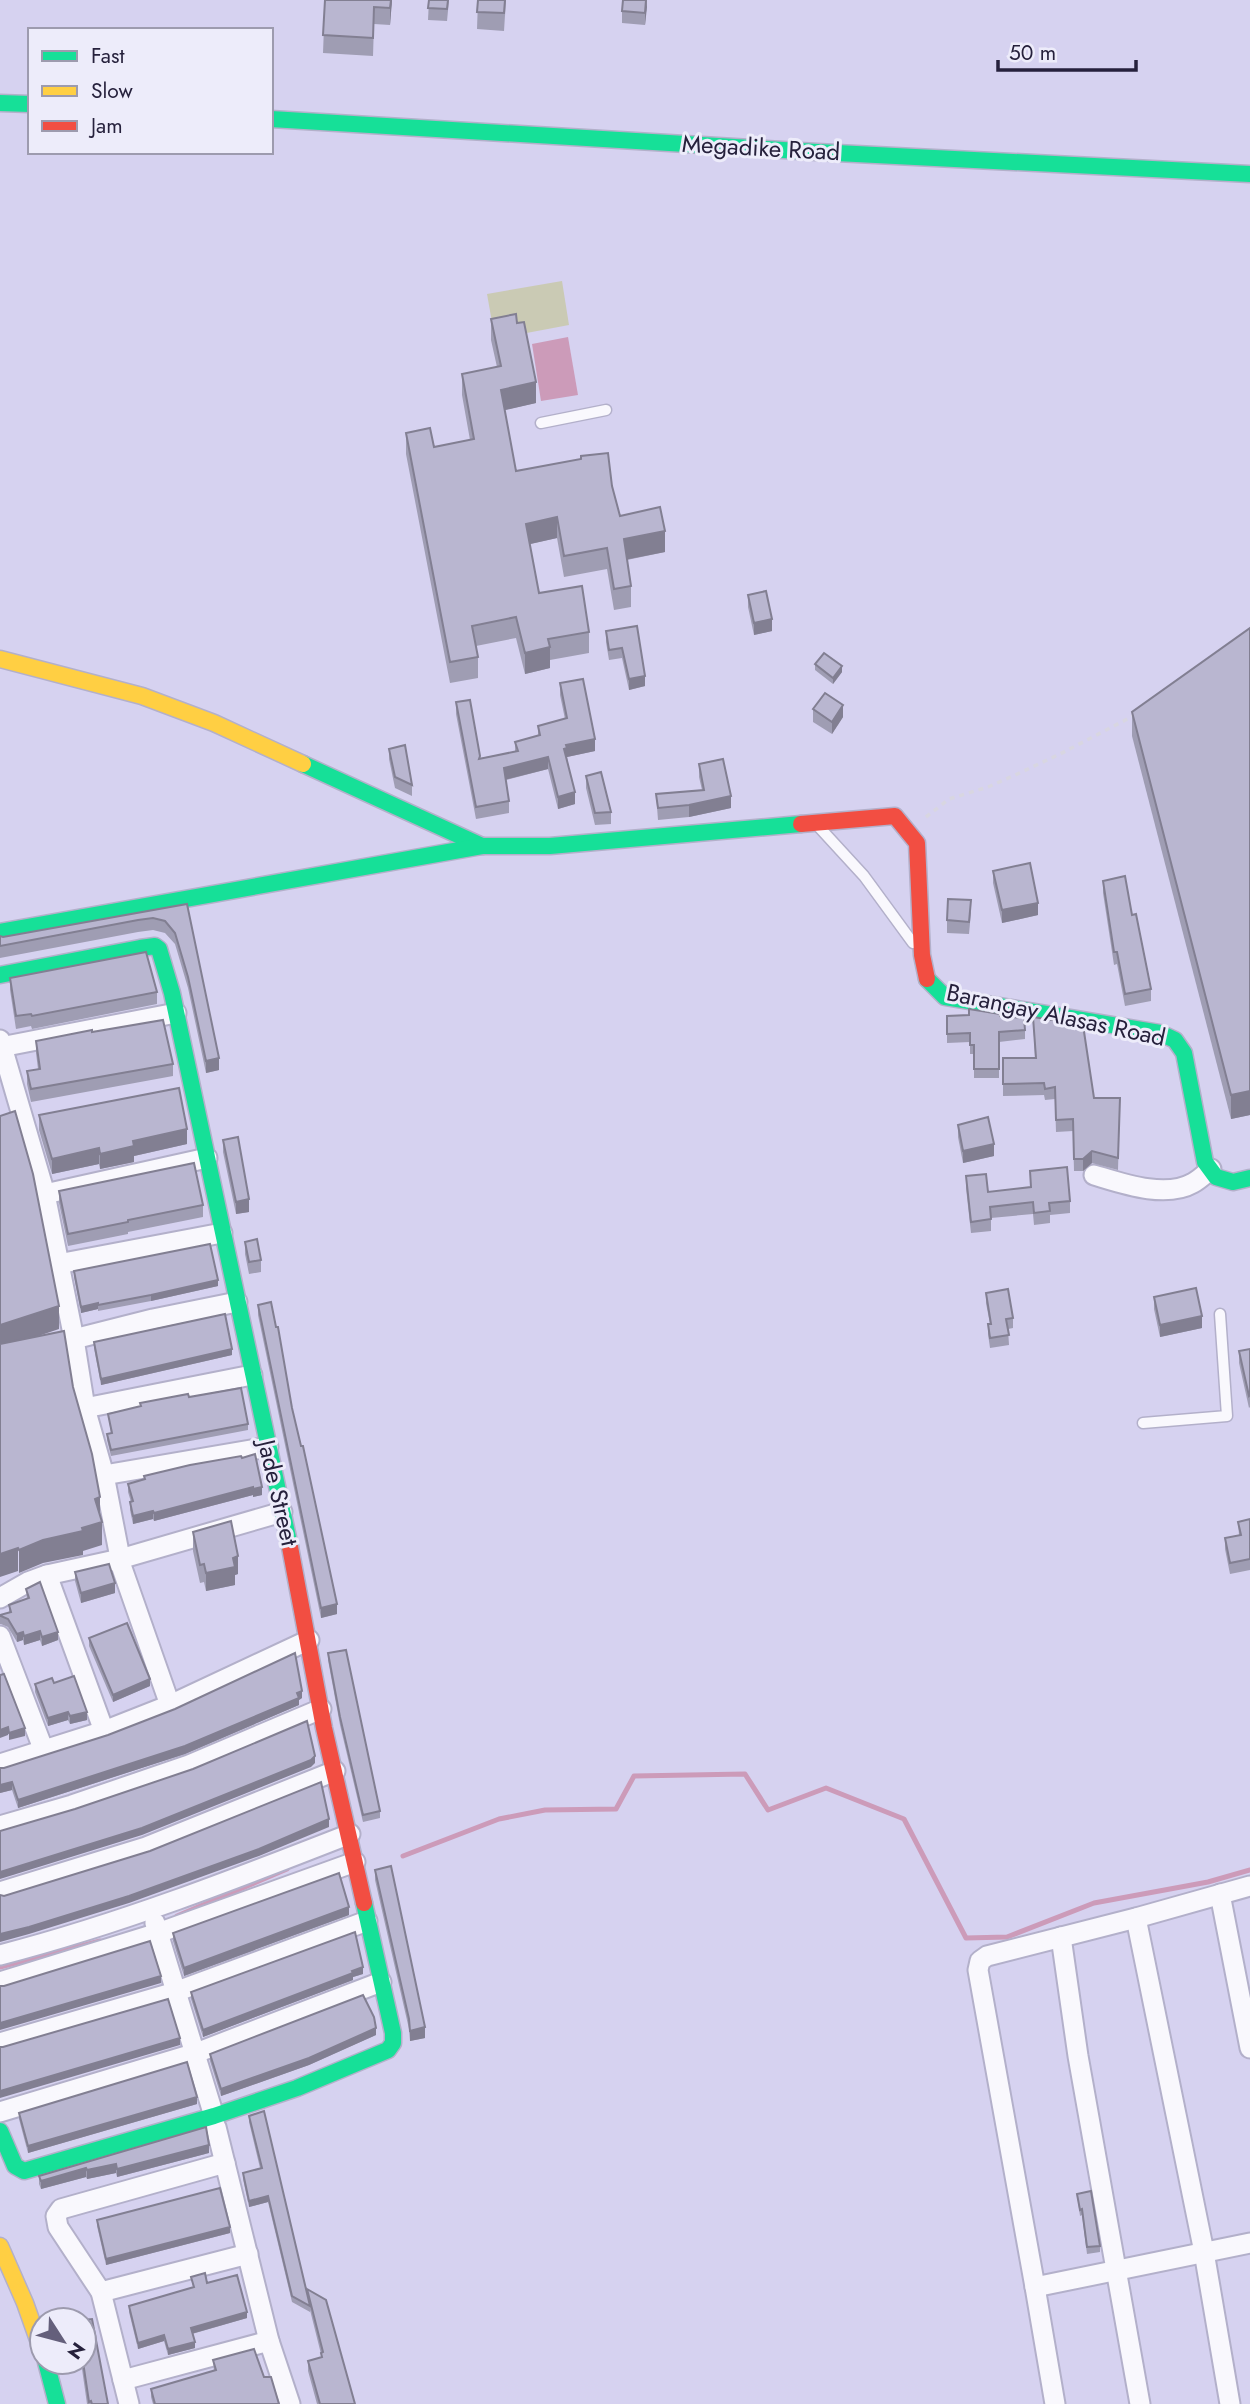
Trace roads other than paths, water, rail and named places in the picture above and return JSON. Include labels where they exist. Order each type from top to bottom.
[{"type":"street","points":[[0,103],[28,104]]},
{"type":"street","name":"Megadike Road","points":[[273,119],[817,152],[1250,174]]},
{"type":"street","points":[[0,659],[142,696],[214,723],[482,846]]},
{"type":"street","name":"Barangay Alasas Road","points":[[815,823],[895,816],[917,843],[922,955],[926,978],[945,997],[1160,1032],[1175,1041],[1184,1053],[1205,1162],[1211,1169]]},
{"type":"street","points":[[0,932],[482,846],[550,846],[815,823]]},
{"type":"street","name":"Jade Street","points":[[0,975],[155,946],[159,949],[176,1013],[185,1089],[206,1158],[309,1640],[321,1709],[393,2033],[393,2043],[388,2050],[215,2122]]},
{"type":"street","points":[[170,1705],[126,1584],[104,1475],[85,1408],[31,1120],[1,1043],[176,1013]]},
{"type":"street","points":[[45,1194],[206,1158]]},
{"type":"street","points":[[1094,1175],[1139,1189],[1192,1184],[1211,1169],[1216,1177],[1233,1182],[1250,1178]]},
{"type":"street","points":[[58,1264],[222,1233]]},
{"type":"street","points":[[74,1339],[237,1302]]},
{"type":"street","points":[[85,1408],[252,1375]]},
{"type":"street","points":[[104,1475],[268,1447]]},
{"type":"street","points":[[0,1598],[47,1575],[120,1559],[282,1512]]},
{"type":"street","points":[[47,1575],[104,1731]]},
{"type":"street","points":[[0,1636],[44,1751]]},
{"type":"street","points":[[0,1764],[104,1731],[170,1705],[309,1640]]},
{"type":"street","points":[[0,1826],[72,1805],[189,1765],[321,1709]]},
{"type":"street","points":[[0,1892],[146,1847],[335,1771]]},
{"type":"street","points":[[0,1955],[65,1938],[151,1910],[350,1834]]},
{"type":"street","points":[[0,1982],[158,1933],[355,1862]]},
{"type":"street","points":[[1055,2404],[978,1970],[981,1961],[987,1956],[1250,1886]]},
{"type":"street","points":[[1220,1894],[1250,2048]]},
{"type":"street","points":[[151,1910],[196,2053],[269,2340],[290,2404]]},
{"type":"street","points":[[1136,1918],[1204,2252],[1230,2404]]},
{"type":"street","points":[[0,2043],[175,1992],[367,1921]]},
{"type":"street","points":[[1061,1937],[1078,2056],[1140,2404]]},
{"type":"street","points":[[0,2112],[196,2053],[381,1982]]},
{"type":"street","points":[[0,2131],[15,2166],[24,2171],[215,2122]]},
{"type":"street","points":[[129,2404],[101,2292],[58,2227],[56,2216],[61,2208],[225,2163]]},
{"type":"street","points":[[1035,2287],[1250,2243]]},
{"type":"street","points":[[0,2246],[28,2311]]},
{"type":"street","points":[[101,2292],[248,2254]]},
{"type":"street","points":[[123,2380],[269,2340]]},
{"type":"street","points":[[50,2376],[57,2404]]},
{"type":"lane","points":[[541,423],[606,410]]},
{"type":"lane","points":[[815,823],[864,876],[922,955]]},
{"type":"lane","points":[[1143,1423],[1227,1416],[1220,1314]]},
{"type":"waterway","points":[[403,1856],[499,1819],[545,1810],[616,1809],[634,1776],[745,1774],[768,1810],[826,1788],[904,1819],[966,1938],[1007,1937],[1094,1903],[1208,1882],[1250,1870]]},
{"type":"waterway","points":[[177,1916],[287,1869]]},
{"type":"waterway","points":[[0,1967],[100,1941]]}]
